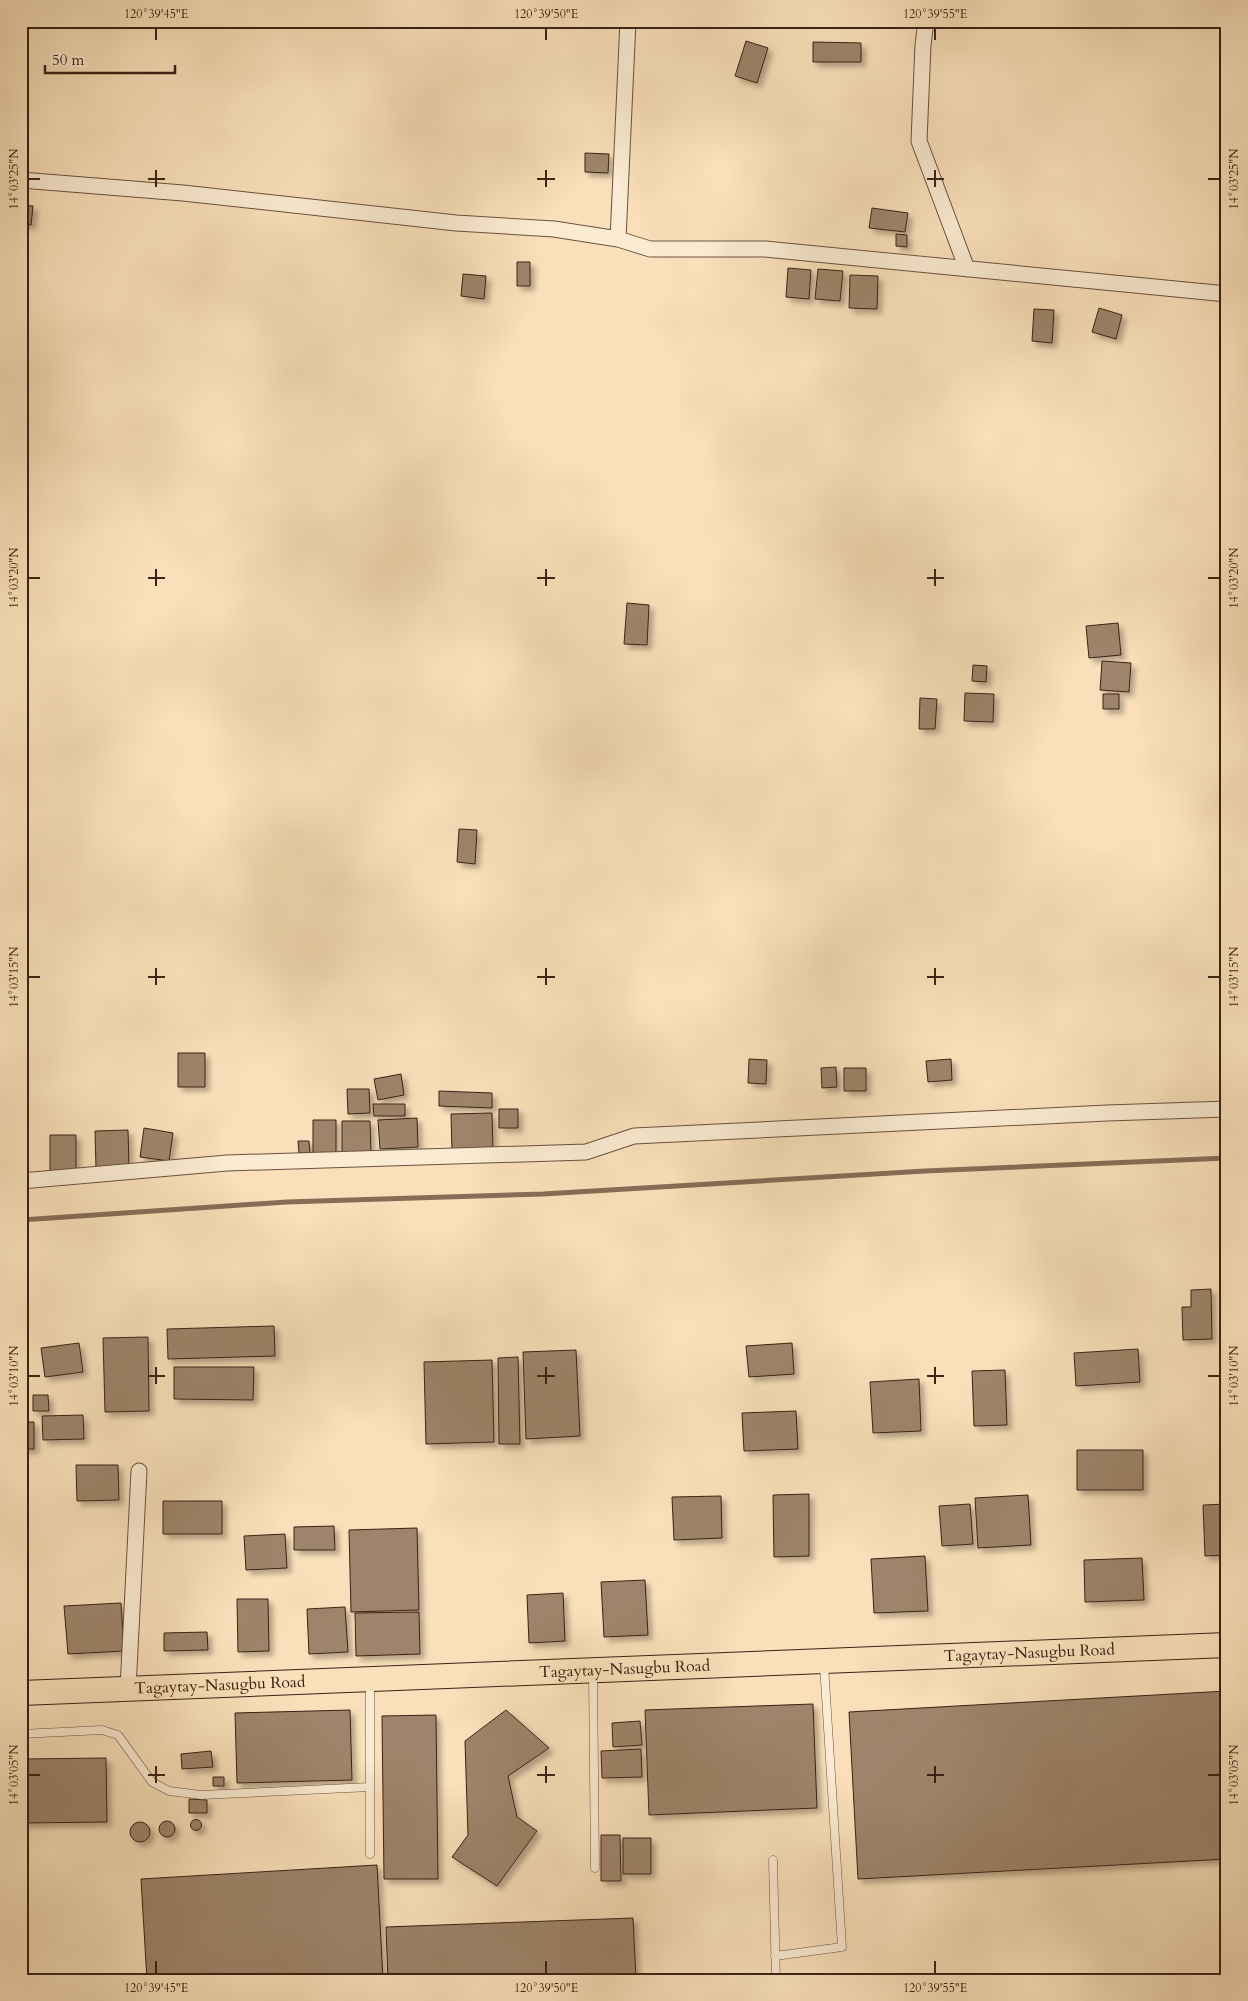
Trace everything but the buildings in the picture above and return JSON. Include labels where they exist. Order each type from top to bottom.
[{"type":"main road","name":"Tagaytay-Nasugbu Road","points":[[21,1693],[1227,1645]]},
{"type":"street","points":[[618,239],[628,21]]},
{"type":"street","points":[[926,21],[923,45],[919,141],[967,269]]},
{"type":"street","points":[[21,180],[183,194],[456,223],[554,229],[618,239],[650,249],[765,249],[1227,294]]},
{"type":"street","points":[[21,1181],[226,1163],[586,1152],[634,1136],[1227,1108]]},
{"type":"street","points":[[128,1689],[139,1472]]},
{"type":"lane","points":[[775,1956],[842,1948],[824,1660]]},
{"type":"lane","points":[[593,1669],[595,1868]]},
{"type":"lane","points":[[370,1679],[370,1854]]},
{"type":"lane","points":[[21,1734],[102,1730],[118,1735],[152,1782],[169,1791],[201,1795],[370,1788]]},
{"type":"lane","points":[[773,1860],[776,1980]]},
{"type":"lane","points":[[1199,1980],[1222,1980]]},
{"type":"waterway","points":[[21,1220],[287,1202],[543,1194],[925,1171],[1227,1158]]}]
